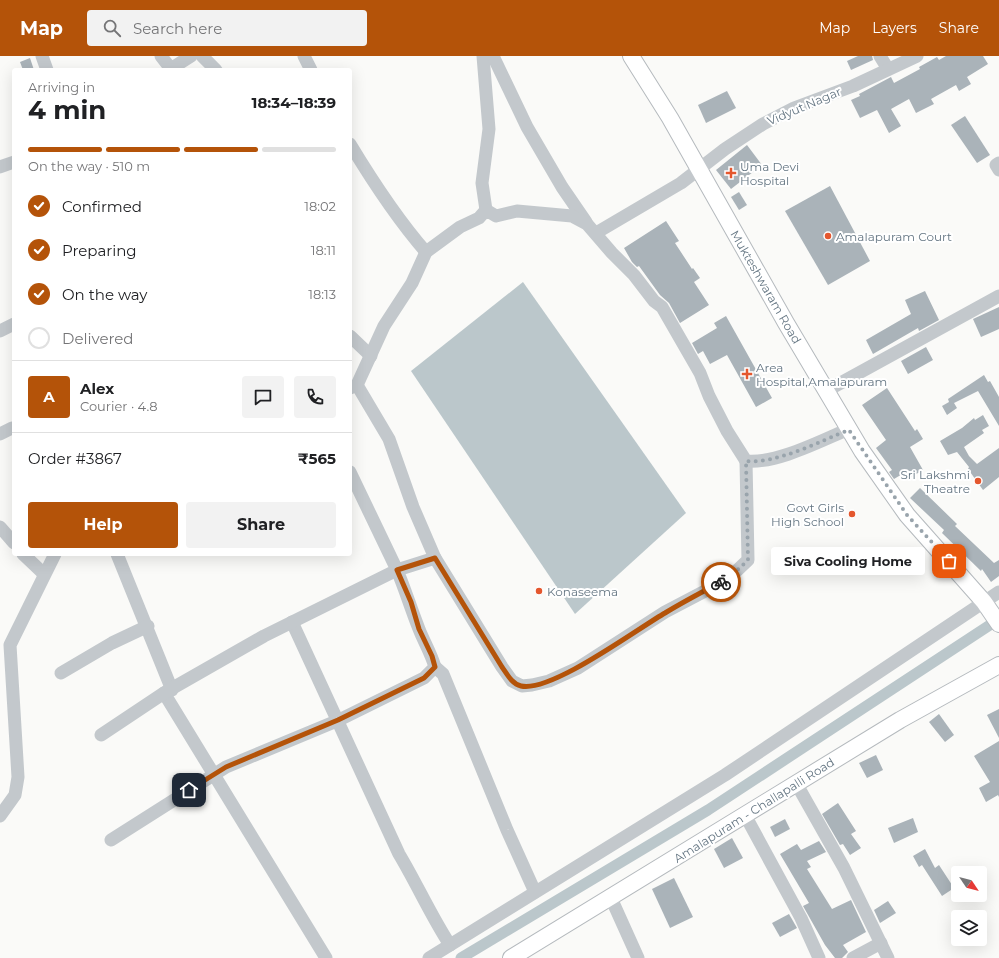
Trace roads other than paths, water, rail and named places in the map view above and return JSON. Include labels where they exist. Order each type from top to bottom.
[{"type":"main road","name":"Mukteshwaram Road","points":[[631,56],[849,430],[907,515],[986,606],[999,624]]},
{"type":"main road","name":"Amalapuram - Challapalli Road","points":[[511,958],[900,720],[999,666]]},
{"type":"street","points":[[42,56],[46,68]]},
{"type":"street","points":[[161,56],[169,68]]},
{"type":"street","points":[[172,68],[191,56]]},
{"type":"street","points":[[202,56],[214,68]]},
{"type":"street","points":[[304,56],[310,68]]},
{"type":"street","points":[[483,56],[489,129],[482,183],[486,210],[479,218],[460,227],[426,252],[412,283],[384,326],[371,356],[354,386],[389,439],[413,506],[435,558],[478,629],[512,681],[522,686],[549,681],[578,668],[665,612],[728,579],[748,560],[746,461],[727,431],[709,396],[700,373],[662,307],[654,300],[634,275],[591,228],[562,187],[527,128],[493,56]]},
{"type":"street","points":[[880,56],[888,69]]},
{"type":"street","name":"Vidyut Nagar","points":[[591,228],[680,183],[763,124],[794,108],[917,56]]},
{"type":"street","points":[[352,147],[409,232],[426,252]]},
{"type":"street","points":[[0,167],[12,163]]},
{"type":"street","points":[[999,163],[996,165],[999,170]]},
{"type":"street","points":[[486,210],[496,216],[517,211],[572,216],[591,228]]},
{"type":"street","points":[[826,391],[999,296]]},
{"type":"street","points":[[0,331],[12,325]]},
{"type":"street","points":[[352,338],[371,356]]},
{"type":"street","points":[[0,434],[12,428]]},
{"type":"street","points":[[746,461],[759,462],[775,458],[849,430]]},
{"type":"street","points":[[352,476],[411,602],[419,629],[432,656],[435,667],[443,674],[496,804],[535,892]]},
{"type":"street","points":[[0,527],[12,541]]},
{"type":"street","points":[[25,556],[44,574]]},
{"type":"street","points":[[0,816],[15,795],[18,777],[5,645],[54,556]]},
{"type":"street","points":[[118,556],[148,626],[168,691],[215,774],[326,958]]},
{"type":"street","points":[[101,735],[168,691],[264,636],[397,570],[435,558]]},
{"type":"street","points":[[429,958],[725,774],[986,606],[999,592]]},
{"type":"street","points":[[292,622],[399,854],[411,874],[432,917],[450,945]]},
{"type":"street","points":[[61,673],[112,643],[148,626]]},
{"type":"street","points":[[111,840],[226,767],[338,720],[424,678],[435,667]]},
{"type":"street","points":[[796,783],[844,868],[888,958]]},
{"type":"street","points":[[745,815],[801,918],[819,958]]},
{"type":"street","points":[[610,898],[638,958]]},
{"type":"street","points":[[853,958],[881,943]]},
{"type":"waterway","points":[[461,958],[708,810],[999,619]]},
{"type":"place","name":"Uma Devi Hospital","points":[[731,173]]},
{"type":"place","name":"Amalapuram Court","points":[[828,236]]},
{"type":"place","name":"Area Hospital,Amalapuram","points":[[747,374]]},
{"type":"place","name":"Sri Lakshmi Theatre","points":[[978,481]]},
{"type":"place","name":"Govt Girls High School","points":[[852,514]]},
{"type":"place","name":"Siva Cooling Home","points":[[949,561]]},
{"type":"place","name":"Konaseema","points":[[539,591]]}]
